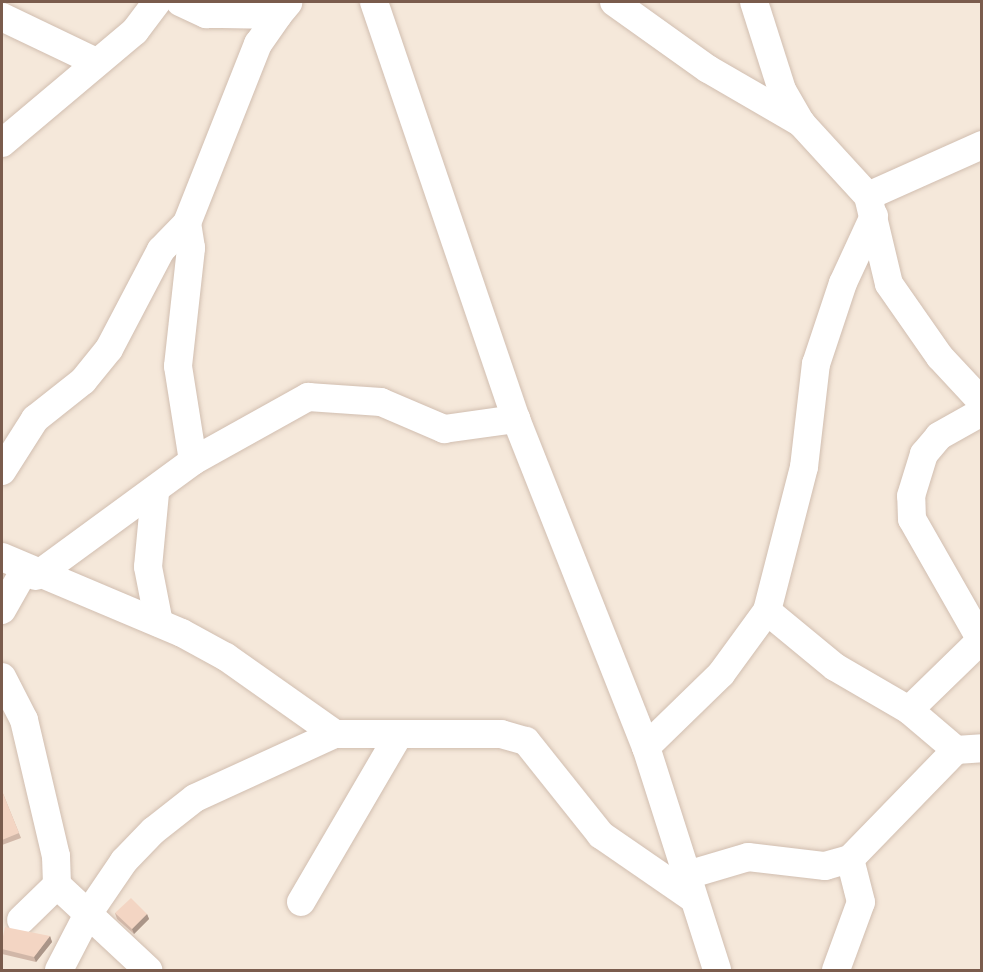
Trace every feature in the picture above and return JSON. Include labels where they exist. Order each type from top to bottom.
[{"type":"street","points":[[2,144],[135,31],[157,2]]},
{"type":"street","points":[[180,2],[206,14],[284,8]]},
{"type":"street","points":[[374,2],[516,419],[645,747],[717,970]]},
{"type":"street","points":[[614,2],[708,69],[801,123]]},
{"type":"street","points":[[754,2],[782,90],[801,123],[871,206],[889,284],[940,357],[981,402]]},
{"type":"street","points":[[2,471],[35,419],[83,381],[109,349],[161,250],[187,223],[258,44],[284,8]]},
{"type":"street","points":[[2,17],[96,62]]},
{"type":"street","points":[[645,747],[721,674],[767,611],[804,467],[816,364],[871,206],[981,145]]},
{"type":"street","points":[[187,223],[191,248],[178,366],[193,461]]},
{"type":"street","points":[[2,610],[21,568],[155,493],[193,461],[308,397],[372,400],[444,429],[516,419]]},
{"type":"street","points":[[909,710],[981,640],[912,519],[911,496],[924,454],[939,436],[981,412]]},
{"type":"street","points":[[155,493],[148,567],[159,623]]},
{"type":"street","points":[[21,568],[159,623],[226,657],[335,734]]},
{"type":"street","points":[[688,886],[748,856],[825,866],[850,859],[968,749],[909,710],[835,668],[767,611]]},
{"type":"street","points":[[2,677],[24,720],[40,777],[53,831],[57,885],[148,970]]},
{"type":"street","points":[[59,970],[88,915],[124,861],[195,798],[335,734],[397,738],[501,734],[526,741],[601,835],[688,886]]},
{"type":"street","points":[[301,902],[397,738]]},
{"type":"street","points":[[837,970],[861,902],[850,859]]},
{"type":"street","points":[[21,920],[57,885]]},
{"type":"shaded area","points":[[2,2],[981,2],[981,970],[2,970]]},
{"type":"building","points":[[2,791],[19,833],[2,840]]},
{"type":"building","points":[[131,898],[147,914],[132,929],[115,913]]},
{"type":"building","points":[[5,927],[50,936],[34,957],[2,949]]}]
